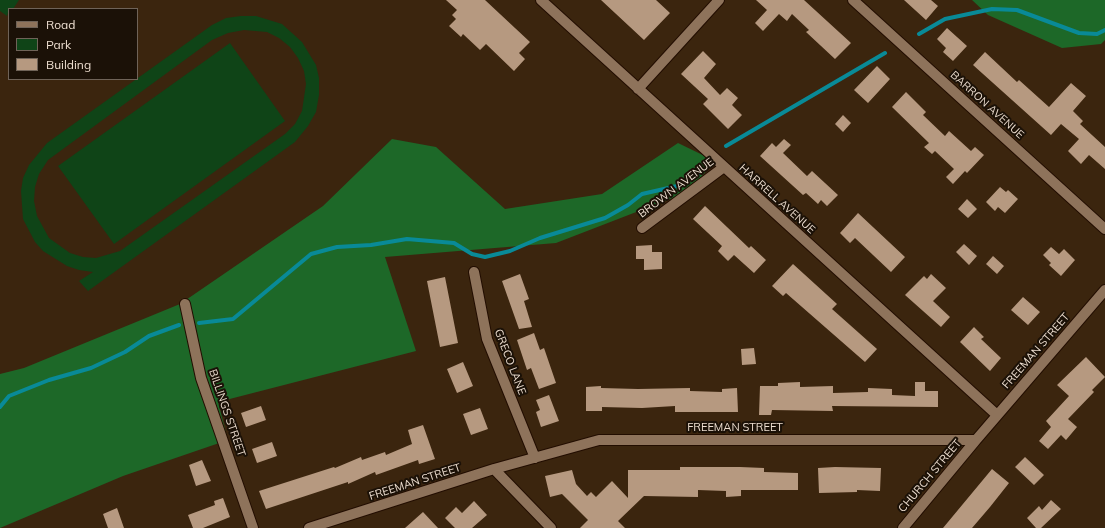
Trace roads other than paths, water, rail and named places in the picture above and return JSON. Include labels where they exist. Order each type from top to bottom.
[{"type":"street","name":"HARRELL AVENUE","points":[[541,0],[638,90],[997,415]]},
{"type":"street","points":[[638,90],[719,0]]},
{"type":"street","name":"BARRON AVENUE","points":[[853,0],[1105,229]]},
{"type":"street","name":"BROWN AVENUE","points":[[642,228],[724,167]]},
{"type":"street","name":"GRECO LANE","points":[[474,272],[487,339],[535,458]]},
{"type":"street","name":"FREEMAN STREET","points":[[309,528],[494,469],[599,440],[976,440],[1105,290]]},
{"type":"street","name":"BILLINGS STREET","points":[[185,304],[201,378],[254,528]]},
{"type":"street","name":"CHURCH STREET","points":[[903,528],[976,440]]},
{"type":"street","points":[[494,469],[550,528]]},
{"type":"waterway","points":[[919,34],[945,19],[992,9],[1017,10],[1079,33],[1097,34],[1105,30]]},
{"type":"waterway","points":[[726,146],[885,53]]},
{"type":"waterway","points":[[199,323],[233,319],[311,254],[337,247],[371,245],[407,239],[454,243],[472,254],[485,257],[510,251],[540,238],[605,218],[628,205],[642,194],[677,186],[701,172]]},
{"type":"waterway","points":[[0,407],[9,396],[49,380],[91,368],[125,352],[149,336],[179,325]]}]
